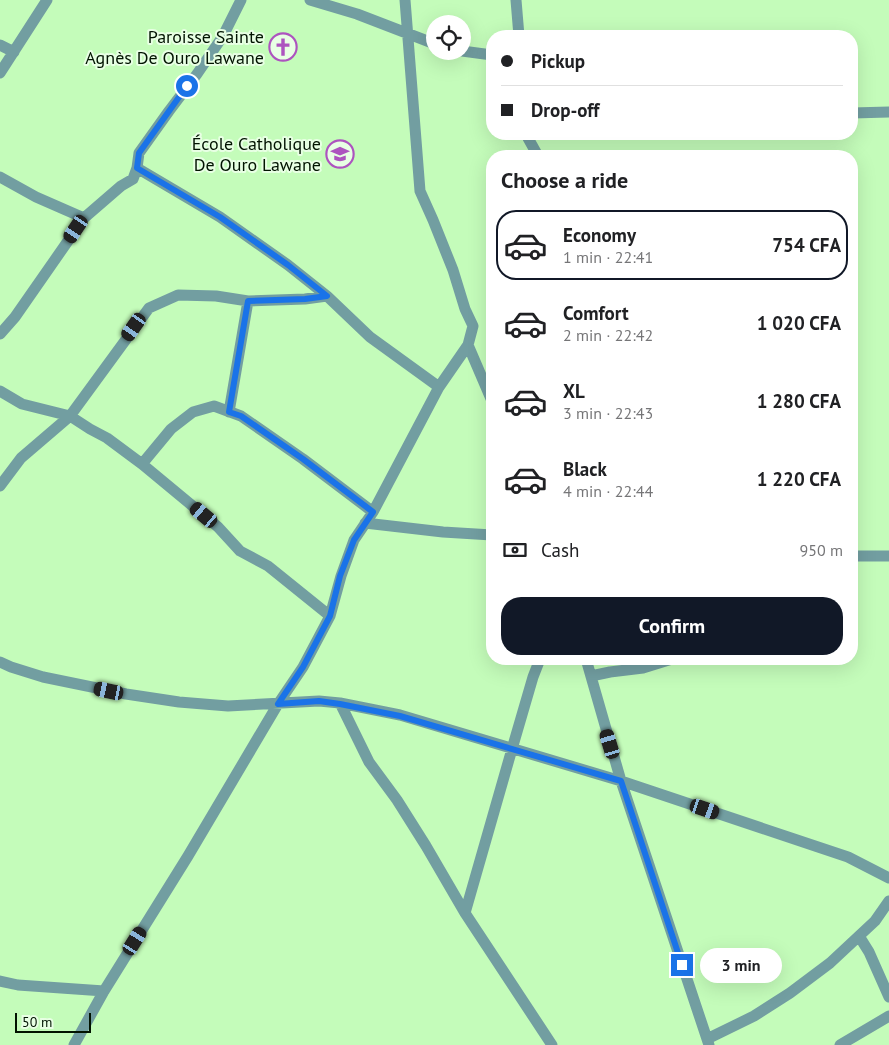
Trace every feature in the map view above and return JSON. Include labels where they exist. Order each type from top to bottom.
[{"type":"street","points":[[0,73],[47,0]]},
{"type":"street","points":[[0,334],[15,317],[84,218],[121,186],[133,179],[139,153],[223,36],[241,0]]},
{"type":"street","points":[[310,0],[357,14],[426,40]]},
{"type":"street","points":[[74,1045],[278,704],[303,667],[330,616],[340,576],[354,540],[373,512],[438,387],[468,345],[473,326],[465,309],[453,270],[420,191],[405,0]]},
{"type":"street","points":[[516,0],[518,30]]},
{"type":"street","points":[[0,45],[14,52]]},
{"type":"street","points":[[471,52],[486,54]]},
{"type":"street","points":[[858,113],[889,112]]},
{"type":"street","points":[[137,168],[220,217],[288,265],[327,296],[370,337],[438,387]]},
{"type":"street","points":[[0,177],[36,197],[84,218]]},
{"type":"street","points":[[0,486],[20,458],[70,416],[148,308],[178,295],[216,296],[248,301],[305,299],[327,296]]},
{"type":"street","points":[[229,412],[248,301]]},
{"type":"street","points":[[468,345],[486,387]]},
{"type":"street","points":[[0,391],[22,404],[70,416],[107,438],[142,464],[218,527],[240,551],[268,566],[330,616]]},
{"type":"street","points":[[142,464],[171,428],[193,412],[214,406],[241,416],[303,459],[373,512]]},
{"type":"street","points":[[366,523],[443,532],[486,535]]},
{"type":"street","points":[[858,556],[889,556]]},
{"type":"street","points":[[0,662],[44,677],[179,702],[228,706],[319,701],[400,716],[621,781],[848,857],[889,878]]},
{"type":"street","points":[[465,913],[538,665]]},
{"type":"street","points":[[588,665],[621,781],[708,1042],[790,993],[830,963],[875,921],[889,901]]},
{"type":"street","points":[[591,676],[653,665]]},
{"type":"street","points":[[340,704],[369,762],[397,800],[465,913],[552,1045]]},
{"type":"street","points":[[859,936],[869,952],[889,997]]},
{"type":"street","points":[[0,981],[18,985],[104,992]]},
{"type":"street","points":[[840,1045],[889,1016]]},
{"type":"place","name":"Paroisse Sainte Agnès De Ouro Lawane","points":[[283,47]]},
{"type":"place","name":"École Catholique De Ouro Lawane","points":[[340,154]]},
{"type":"route","points":[[187,86],[139,153],[137,168],[220,217],[288,265],[327,296],[305,299],[248,301],[229,412],[241,416],[303,459],[373,512],[354,540],[340,576],[330,616],[303,667],[278,704],[319,701],[400,716],[621,781],[682,965]]}]
